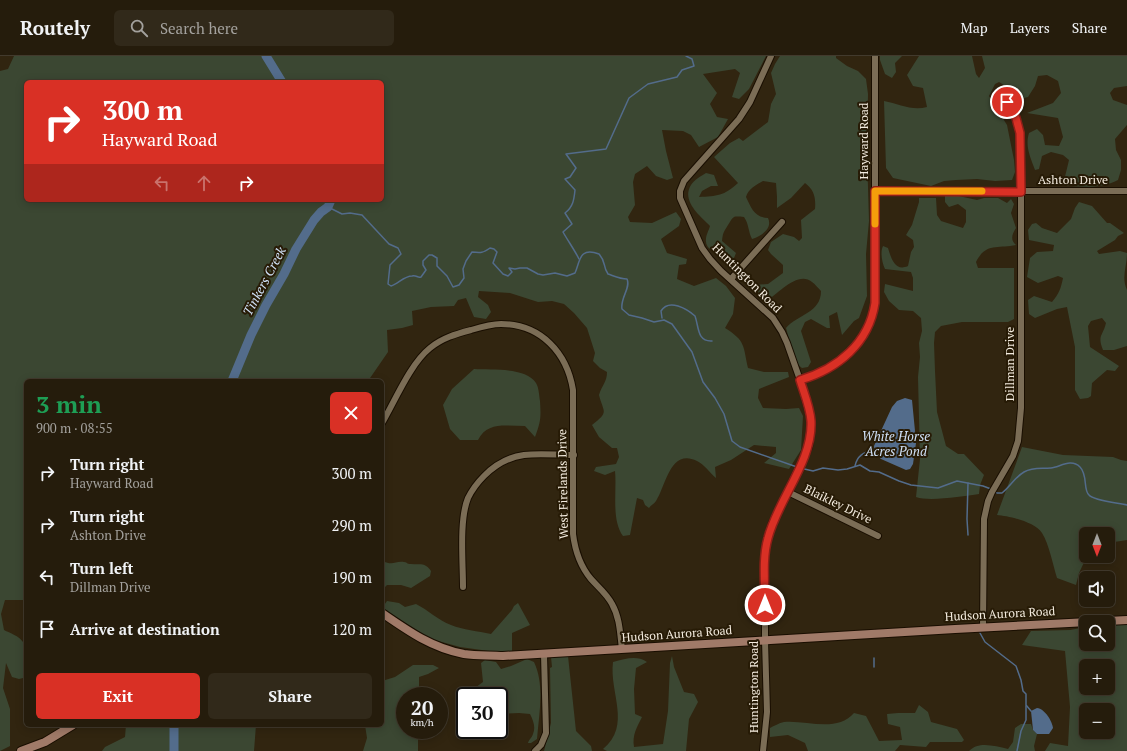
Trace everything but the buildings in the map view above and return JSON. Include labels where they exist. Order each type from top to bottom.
[{"type":"street","name":"Huntington Road","points":[[763,751],[767,712],[765,558],[767,539],[772,523],[808,447],[811,432],[810,412],[788,343],[777,324],[764,309],[710,259],[702,248],[683,206],[680,198],[680,190],[684,181],[739,119],[750,102],[771,56]]},
{"type":"street","name":"Hayward Road","points":[[800,380],[830,368],[845,357],[859,343],[870,325],[875,303],[875,56]]},
{"type":"street","name":"Dillman Drive","points":[[983,627],[984,519],[988,501],[993,490],[1013,456],[1018,441],[1020,428],[1020,133],[1016,118],[1003,97]]},
{"type":"street","name":"Ashton Drive","points":[[875,191],[1127,191]]},
{"type":"street","points":[[731,279],[782,222]]},
{"type":"street","name":"West Firelands Drive","points":[[384,420],[417,362],[429,349],[446,338],[481,327],[500,324],[518,326],[536,333],[549,342],[559,352],[571,377],[574,455],[573,534],[576,549],[586,573],[604,593],[615,609],[620,626],[622,649]]},
{"type":"street","points":[[463,587],[464,516],[468,498],[479,481],[493,467],[515,457],[533,455],[574,455]]},
{"type":"street","name":"Blaikley Drive","points":[[788,492],[878,536]]},
{"type":"street","name":"Hudson Aurora Road","points":[[384,614],[419,638],[433,645],[448,650],[478,655],[504,656],[983,627],[1127,620]]},
{"type":"street","points":[[535,751],[541,745],[546,733],[544,654]]},
{"type":"street","points":[[21,751],[45,742],[70,727]]},
{"type":"green space","points":[[14,56],[766,56],[749,89],[739,99],[732,97],[740,73],[735,69],[703,74],[717,93],[710,104],[717,117],[728,119],[718,137],[699,147],[691,135],[683,131],[662,130],[673,178],[667,180],[656,176],[647,166],[635,174],[633,182],[635,205],[628,217],[630,222],[652,223],[676,212],[681,219],[679,226],[661,239],[667,253],[687,259],[686,264],[679,265],[677,279],[694,286],[716,278],[726,286],[735,298],[733,314],[725,328],[740,341],[744,349],[748,368],[764,372],[788,372],[789,377],[759,389],[758,398],[763,408],[799,408],[803,416],[801,450],[789,469],[764,463],[776,453],[776,447],[754,445],[731,460],[715,467],[716,478],[700,462],[688,458],[681,460],[670,470],[660,494],[649,508],[645,505],[643,500],[637,498],[630,535],[623,536],[617,522],[615,505],[615,471],[605,475],[594,471],[596,467],[616,464],[619,457],[617,448],[612,448],[599,437],[592,425],[604,412],[599,395],[607,372],[593,361],[595,353],[587,328],[564,304],[552,301],[538,302],[510,293],[479,291],[478,297],[488,305],[491,312],[486,319],[474,317],[466,298],[458,300],[454,306],[431,307],[412,311],[413,325],[387,330],[388,352],[369,379],[24,379],[24,600],[5,600],[1,614],[4,630],[17,636],[24,644],[24,672],[23,678],[19,679],[12,677],[6,663],[3,688],[10,709],[10,746],[0,751],[0,71],[8,69]]},
{"type":"green space","points":[[780,56],[836,56],[836,58],[847,66],[858,71],[866,79],[868,94],[867,153],[869,221],[866,254],[867,296],[859,318],[854,321],[842,335],[837,312],[829,316],[830,328],[827,328],[811,319],[805,322],[801,331],[811,362],[808,367],[802,368],[794,356],[786,328],[791,323],[813,309],[820,298],[821,291],[812,282],[806,279],[801,279],[788,284],[766,301],[762,300],[758,292],[753,290],[752,285],[768,284],[783,273],[783,265],[768,250],[771,242],[783,234],[794,237],[799,241],[802,238],[801,220],[815,209],[815,197],[810,188],[805,183],[791,198],[777,208],[776,183],[763,181],[753,188],[746,197],[756,214],[768,218],[769,226],[765,232],[752,239],[744,217],[733,218],[724,231],[722,241],[736,253],[734,258],[716,253],[708,247],[706,237],[710,226],[693,208],[688,197],[692,183],[706,173],[714,175],[718,186],[711,186],[702,191],[699,197],[724,193],[729,191],[738,183],[714,157],[730,143],[739,138],[743,141],[768,122],[771,104],[776,94],[771,73]]},
{"type":"green space","points":[[880,56],[902,56],[895,63],[896,72],[892,78],[885,74]]},
{"type":"green space","points":[[919,56],[972,56],[976,74],[979,78],[985,68],[982,56],[1127,56],[1127,86],[1114,88],[1110,93],[1113,100],[1127,105],[1127,125],[1115,139],[1116,150],[1121,160],[1121,170],[1118,180],[1098,186],[1084,187],[1063,185],[1069,160],[1063,155],[1051,152],[1042,156],[1039,169],[1035,170],[1028,147],[1029,133],[1037,129],[1043,135],[1045,145],[1059,146],[1063,137],[1058,118],[1027,113],[1053,103],[1061,93],[1058,81],[1047,75],[1038,76],[1035,86],[1028,97],[1020,99],[1014,91],[999,82],[995,84],[989,96],[1007,125],[1014,160],[1015,172],[1012,180],[956,180],[944,181],[931,186],[893,178],[886,168],[884,101],[911,108],[927,107],[923,88],[913,86],[907,75]]},
{"type":"green space","points":[[954,195],[977,200],[984,198],[998,198],[1007,203],[1011,199],[1014,204],[1011,213],[1016,228],[1012,239],[1016,245],[988,249],[984,251],[976,262],[978,268],[1014,268],[1014,319],[1008,322],[962,322],[941,326],[935,332],[934,343],[937,412],[946,446],[958,454],[964,454],[984,475],[980,485],[979,494],[930,499],[916,497],[920,459],[918,377],[920,357],[919,343],[922,331],[921,318],[913,311],[899,310],[889,301],[884,292],[885,284],[913,291],[913,278],[911,272],[885,269],[882,261],[882,251],[883,246],[888,248],[892,260],[897,266],[908,266],[911,252],[914,247],[913,240],[906,235],[912,225],[919,198],[936,198],[937,215],[941,221],[963,228],[966,222],[966,210],[958,204],[949,207],[945,202],[945,196]]},
{"type":"green space","points":[[1079,202],[1092,206],[1107,223],[1110,223],[1124,233],[1097,251],[1099,254],[1120,251],[1127,253],[1124,281],[1127,290],[1127,346],[1114,350],[1103,350],[1101,338],[1106,323],[1102,318],[1091,321],[1088,326],[1090,347],[1119,366],[1115,371],[1107,370],[1092,383],[1091,396],[1080,399],[1075,390],[1075,347],[1067,307],[1057,309],[1035,318],[1029,314],[1028,300],[1034,296],[1052,302],[1059,291],[1063,278],[1058,276],[1038,283],[1027,277],[1030,258],[1037,252],[1053,251],[1054,245],[1029,240],[1028,230],[1032,224],[1036,223],[1042,228],[1057,233],[1071,219]]},
{"type":"green space","points":[[474,369],[508,370],[524,374],[536,383],[540,401],[540,415],[535,437],[525,426],[505,425],[492,427],[482,434],[478,440],[460,440],[450,429],[443,405],[452,389]]},
{"type":"green space","points":[[1022,447],[1063,455],[1113,457],[1127,461],[1127,540],[1115,542],[1115,527],[1079,527],[1079,563],[1084,563],[1079,571],[1076,585],[1057,578],[1047,543],[1039,529],[1021,520],[997,515]]},
{"type":"green space","points":[[384,562],[420,564],[427,566],[431,571],[430,576],[411,588],[401,585],[387,585],[384,588]]},
{"type":"green space","points":[[387,601],[399,603],[405,607],[416,604],[456,627],[491,634],[518,603],[530,625],[512,633],[512,651],[496,652],[460,647],[431,639],[384,609],[384,605]]},
{"type":"green space","points":[[1115,625],[1127,625],[1127,751],[1045,751],[1050,743],[1068,746],[1070,707],[1065,651],[1022,645],[1031,631],[1079,628],[1079,651],[1115,651]]},
{"type":"green space","points":[[568,656],[576,731],[591,746],[592,751],[544,751],[551,723],[551,657]]},
{"type":"green space","points":[[672,656],[674,667],[684,692],[694,694],[698,702],[689,719],[686,751],[607,751],[603,749],[612,740],[618,719],[613,662],[631,658],[647,662],[636,668],[634,689],[635,714],[642,717],[634,735],[634,747],[663,744],[668,711],[670,663]]},
{"type":"green space","points":[[527,659],[534,662],[537,671],[540,690],[540,710],[537,739],[531,743],[528,743],[534,731],[533,721],[530,714],[508,714],[508,687],[476,687],[483,682],[481,663],[485,660],[496,662],[501,669]]},
{"type":"green space","points":[[413,665],[433,665],[439,668],[419,677],[419,687],[396,687],[396,739],[418,739],[418,751],[363,751],[367,738],[365,727],[384,727],[384,680],[395,677]]},
{"type":"green space","points":[[919,705],[928,712],[931,722],[957,729],[964,740],[962,742],[930,742],[926,747],[900,745],[895,751],[808,751],[805,743],[788,735],[770,737],[770,728],[782,722],[821,724],[839,723],[854,713],[866,716],[879,741],[902,740],[900,727],[888,724],[887,714],[915,713]]},
{"type":"green space","points":[[1021,724],[1031,724],[1033,730],[1037,734],[1034,746],[1035,751],[969,751],[982,745],[1008,749],[1013,742],[1015,728]]},
{"type":"green space","points":[[126,727],[256,727],[254,751],[102,751],[105,747],[125,737]]},
{"type":"water","name":"White Horse Acres Pond","points":[[905,398],[912,400],[915,431],[914,438],[916,443],[913,464],[910,469],[906,470],[881,459],[875,454],[874,446],[892,407],[897,401]]},
{"type":"water","points":[[1037,708],[1048,716],[1051,722],[1053,728],[1049,734],[1037,734],[1033,730],[1031,711]]},
{"type":"waterway","name":"Tinkers Creek","points":[[266,56],[281,80]]},
{"type":"waterway","points":[[579,259],[563,232],[572,224],[565,213],[573,203],[575,190],[565,179],[570,177],[576,168],[566,154],[606,149],[629,98],[648,84],[677,77],[682,70],[694,66],[692,59],[686,56]]},
{"type":"waterway","name":"Tinkers Creek","points":[[233,379],[251,335],[296,249],[314,220],[328,207],[330,202]]},
{"type":"waterway","points":[[330,208],[342,214],[350,213],[362,215],[389,244],[398,248],[401,254],[390,265],[388,284],[391,286],[409,276],[421,277],[426,270],[423,265],[423,261],[429,255],[437,258],[437,266],[447,276],[453,287],[459,285],[464,278],[463,269],[472,252],[482,252],[490,248],[494,249],[497,252],[493,263],[503,274],[508,276],[512,272],[509,268],[527,268],[538,274],[543,275],[555,273],[567,276],[575,273],[581,256],[588,252],[599,254],[608,274],[627,279],[628,286],[622,301],[622,309],[629,315],[654,322],[664,320],[672,324],[692,352],[703,382],[715,398],[724,414],[732,441],[740,447],[797,467]]},
{"type":"waterway","points":[[662,318],[661,311],[664,307],[673,305],[683,308],[695,316],[701,336],[707,341],[712,341]]},
{"type":"waterway","points":[[855,466],[856,462],[862,455],[875,450]]},
{"type":"waterway","points":[[994,491],[997,493],[1002,493],[1027,470],[1051,468],[1073,463],[1077,464],[1082,470],[1085,478],[1086,490],[1089,495],[1101,500],[1127,505]]},
{"type":"waterway","points":[[800,468],[813,471],[823,468],[838,470],[860,465],[870,471],[879,472],[911,485],[938,488],[957,481],[991,489]]},
{"type":"waterway","points":[[968,483],[968,535]]},
{"type":"waterway","points":[[980,633],[985,642],[1016,666],[1023,691],[1026,694],[1026,705],[1031,711]]},
{"type":"waterway","points":[[874,658],[874,667]]},
{"type":"waterway","points":[[1017,751],[1021,731],[1026,720],[1026,706]]},
{"type":"waterway","name":"Tinkers Creek","points":[[174,727],[174,751]]},
{"type":"slow traffic","points":[[875,224],[875,191],[982,191]]},
{"type":"route","points":[[765,605],[765,558],[767,539],[772,523],[808,447],[811,432],[810,412],[800,380],[830,368],[848,354],[859,343],[865,334],[870,325],[874,312],[875,191],[1021,192],[1021,141],[1019,126],[1007,102]]}]
